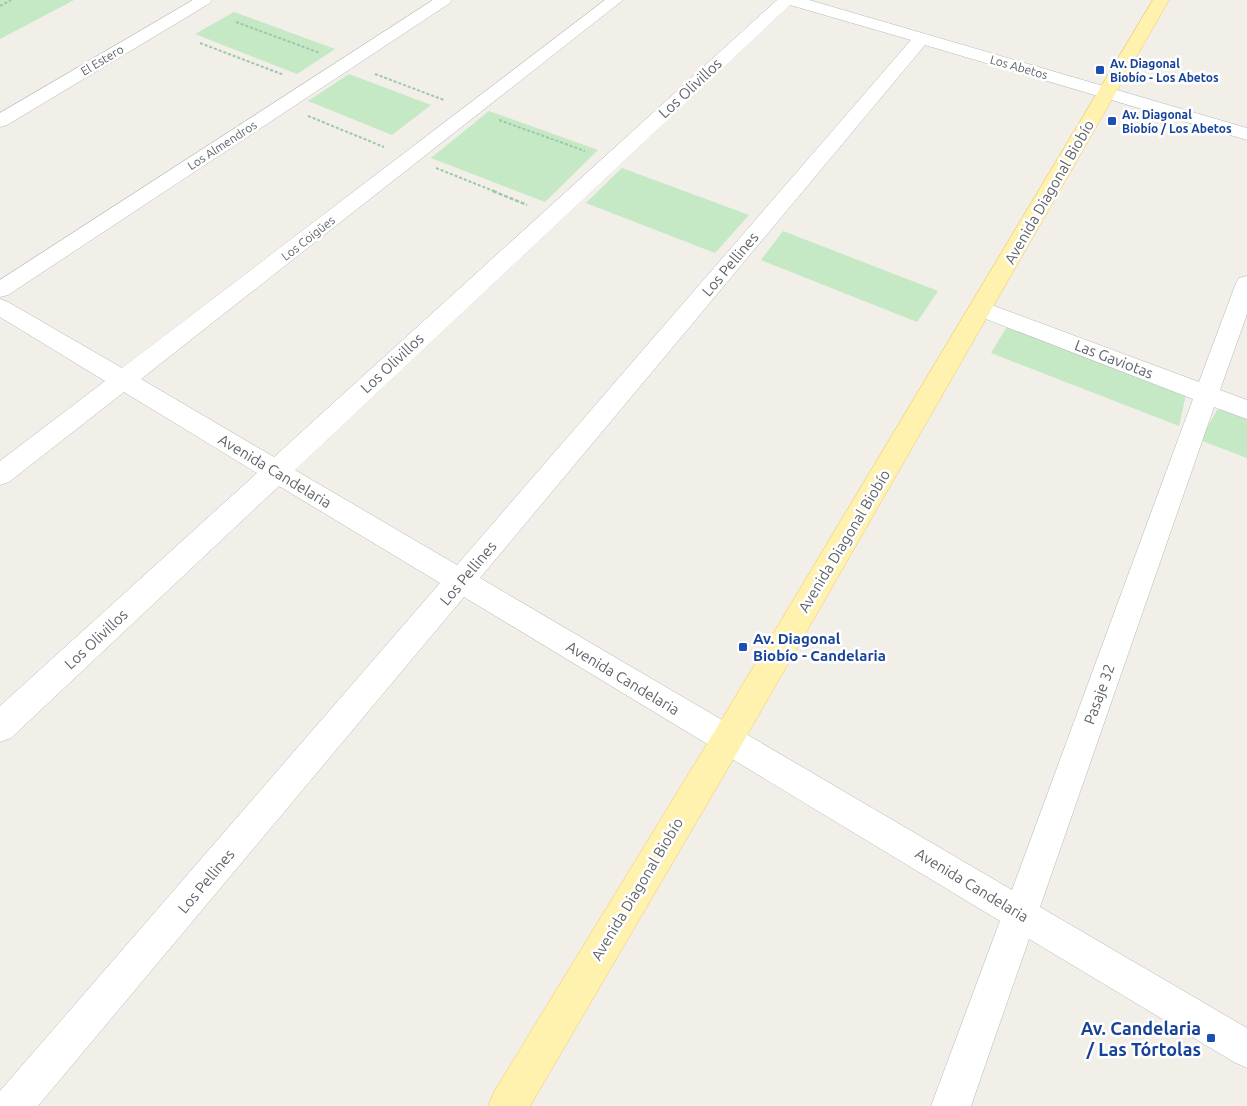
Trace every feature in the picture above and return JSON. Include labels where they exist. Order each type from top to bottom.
[{"type":"main road","name":"Avenida Diagonal Biobío","points":[[508,1106],[727,740],[1161,0]]},
{"type":"street","name":"El Estero","points":[[0,120],[204,0]]},
{"type":"street","name":"Los Almendros","points":[[0,290],[444,0]]},
{"type":"street","name":"Los Coigües","points":[[0,475],[615,0]]},
{"type":"street","name":"Los Olivillos","points":[[0,727],[786,0]]},
{"type":"street","name":"Los Abetos","points":[[792,0],[1247,134]]},
{"type":"street","name":"Los Pellines","points":[[13,1106],[461,582],[922,38]]},
{"type":"street","name":"Pasaje 32","points":[[951,1106],[1247,283]]},
{"type":"street","name":"Avenida Candelaria","points":[[0,307],[1247,1049]]},
{"type":"street","name":"Las Gaviotas","points":[[981,309],[1247,410]]},
{"type":"path","points":[[0,6],[11,0]]},
{"type":"path","points":[[236,22],[611,161]]},
{"type":"path","points":[[200,43],[312,86]]},
{"type":"green space","points":[[0,0],[74,0],[0,39]]},
{"type":"green space","points":[[234,12],[335,49],[297,74],[195,34]]},
{"type":"green space","points":[[349,74],[431,105],[392,135],[308,101]]},
{"type":"green space","points":[[489,111],[598,150],[545,202],[431,158]]},
{"type":"green space","points":[[622,168],[749,215],[715,253],[586,203]]},
{"type":"green space","points":[[783,231],[938,291],[917,322],[761,260]]},
{"type":"green space","points":[[1008,325],[1186,394],[1179,426],[991,353]]},
{"type":"green space","points":[[1217,410],[1231,410],[1247,416],[1247,458],[1200,440]]},
{"type":"place","name":"Av. Diagonal Biobío - Los Abetos","points":[[1100,70]]},
{"type":"place","name":"Av. Diagonal Biobío / Los Abetos","points":[[1112,121]]},
{"type":"place","name":"Av. Diagonal Biobío - Candelaria","points":[[743,647]]},
{"type":"place","name":"Av. Candelaria / Las Tórtolas","points":[[1211,1038]]}]
